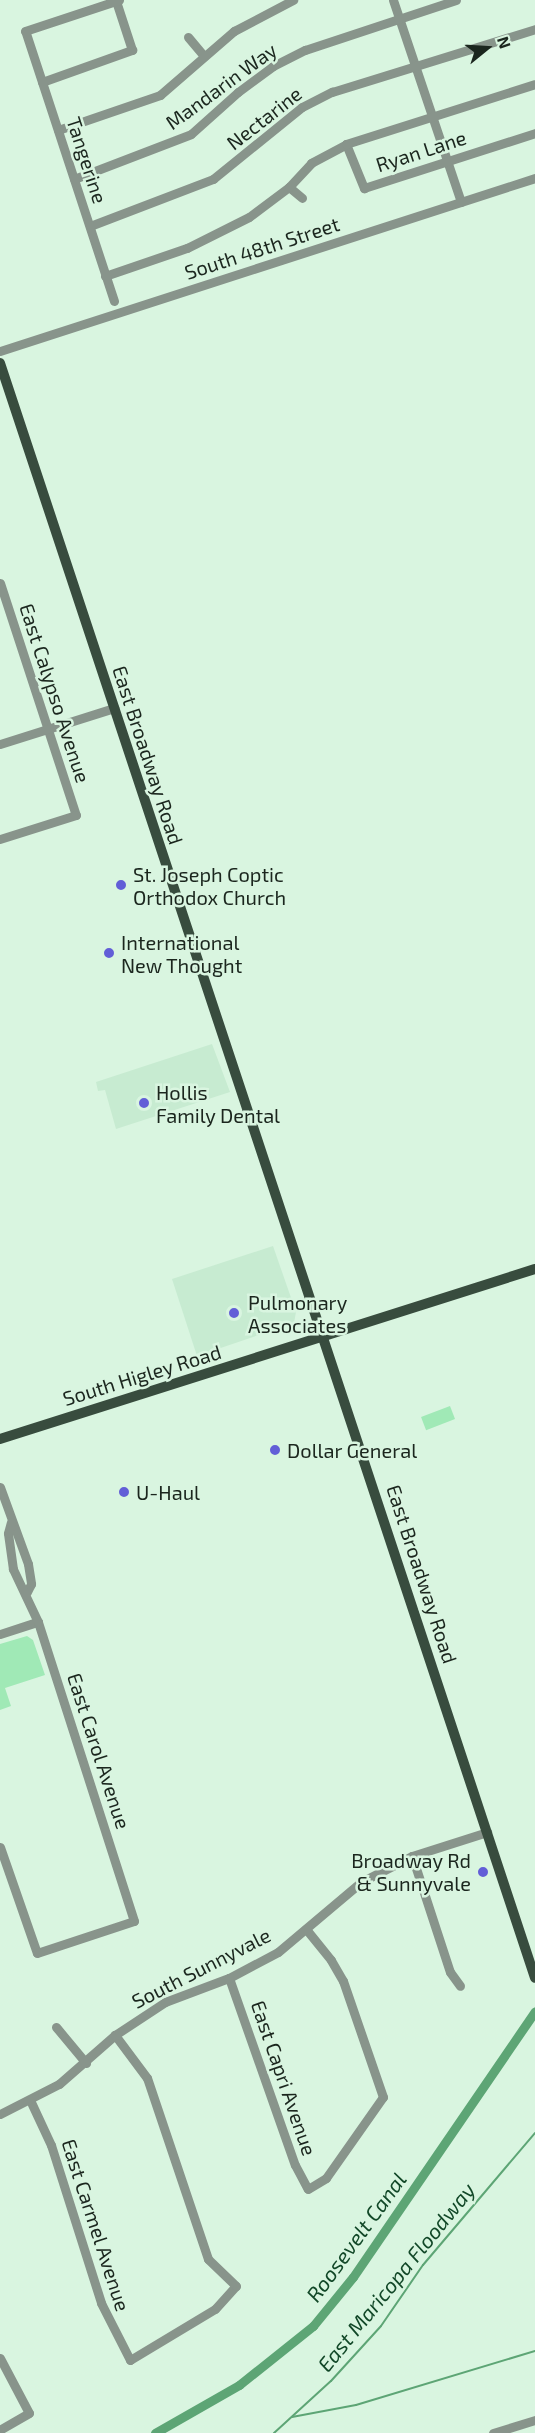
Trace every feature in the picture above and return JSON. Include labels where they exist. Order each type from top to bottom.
[{"type":"main road","name":"East Broadway Road","points":[[0,363],[535,1978]]},
{"type":"main road","name":"South Higley Road","points":[[0,1439],[535,1269]]},
{"type":"street","points":[[42,82],[132,50],[117,0]]},
{"type":"street","name":"Tangerine","points":[[114,301],[25,31],[117,0]]},
{"type":"street","points":[[58,130],[160,95],[204,56],[253,19],[293,0]]},
{"type":"street","points":[[393,0],[461,202]]},
{"type":"street","name":"Mandarin Way","points":[[74,179],[191,134],[238,92],[273,66],[305,50],[456,0]]},
{"type":"street","name":"Nectarine","points":[[90,226],[213,179],[302,107],[332,92],[535,29]]},
{"type":"street","points":[[188,38],[204,56]]},
{"type":"street","points":[[105,276],[218,234],[249,217],[289,187],[311,163],[346,144],[535,84]]},
{"type":"street","name":"Ryan Lane","points":[[346,144],[364,188],[535,133]]},
{"type":"street","name":"South 48th Street","points":[[0,351],[535,178]]},
{"type":"street","points":[[289,187],[302,198]]},
{"type":"street","name":"East Calypso Avenue","points":[[0,582],[76,815],[0,839]]},
{"type":"street","points":[[0,744],[114,708]]},
{"type":"street","name":"East Carol Avenue","points":[[0,1487],[28,1564],[31,1584],[27,1592]]},
{"type":"street","name":"East Carol Avenue","points":[[0,1847],[37,1953],[134,1921],[38,1622],[27,1592],[19,1587],[13,1569],[8,1533],[11,1522]]},
{"type":"street","points":[[0,1634],[38,1622]]},
{"type":"street","name":"South Sunnyvale","points":[[0,2114],[30,2100],[86,2063],[115,2035],[165,2002],[229,1978],[278,1952],[361,1882],[412,1856],[487,1832]]},
{"type":"street","points":[[412,1856],[450,1972],[460,1986]]},
{"type":"street","name":"East Capri Avenue","points":[[229,1978],[295,2165],[308,2189],[326,2178],[383,2097],[343,1982],[332,1960],[306,1929]]},
{"type":"street","points":[[56,2027],[86,2063]]},
{"type":"street","name":"East Carmel Avenue","points":[[30,2100],[51,2145],[101,2304],[130,2360],[215,2309],[236,2286],[208,2259],[147,2078],[115,2035]]},
{"type":"street","points":[[0,2358],[29,2412],[0,2430]]},
{"type":"street","points":[[492,2433],[535,2420]]},
{"type":"shaded area","points":[[212,1044],[230,1092],[116,1129],[105,1090],[98,1091],[96,1082]]},
{"type":"shaded area","points":[[273,1246],[296,1312],[294,1323],[197,1356],[172,1279]]},
{"type":"green space","points":[[450,1406],[455,1419],[426,1430],[421,1417]]},
{"type":"green space","points":[[27,1636],[33,1640],[45,1675],[5,1688],[11,1706],[0,1710],[0,1644]]},
{"type":"waterway","name":"Roosevelt Canal","points":[[155,2433],[239,2385],[313,2326],[353,2277],[535,2011]]},
{"type":"waterway","name":"East Maricopa Floodway","points":[[274,2433],[331,2381],[381,2326],[423,2265],[535,2133]]},
{"type":"waterway","points":[[292,2417],[356,2405],[535,2351]]},
{"type":"place","name":"St. Joseph Coptic Orthodox Church","points":[[121,885]]},
{"type":"place","name":"International New Thought","points":[[109,953]]},
{"type":"place","name":"Hollis Family Dental","points":[[144,1103]]},
{"type":"place","name":"Pulmonary Associates","points":[[234,1313]]},
{"type":"place","name":"Dollar General","points":[[275,1450]]},
{"type":"place","name":"U-Haul","points":[[124,1492]]},
{"type":"place","name":"Broadway Rd & Sunnyvale","points":[[483,1872]]}]
